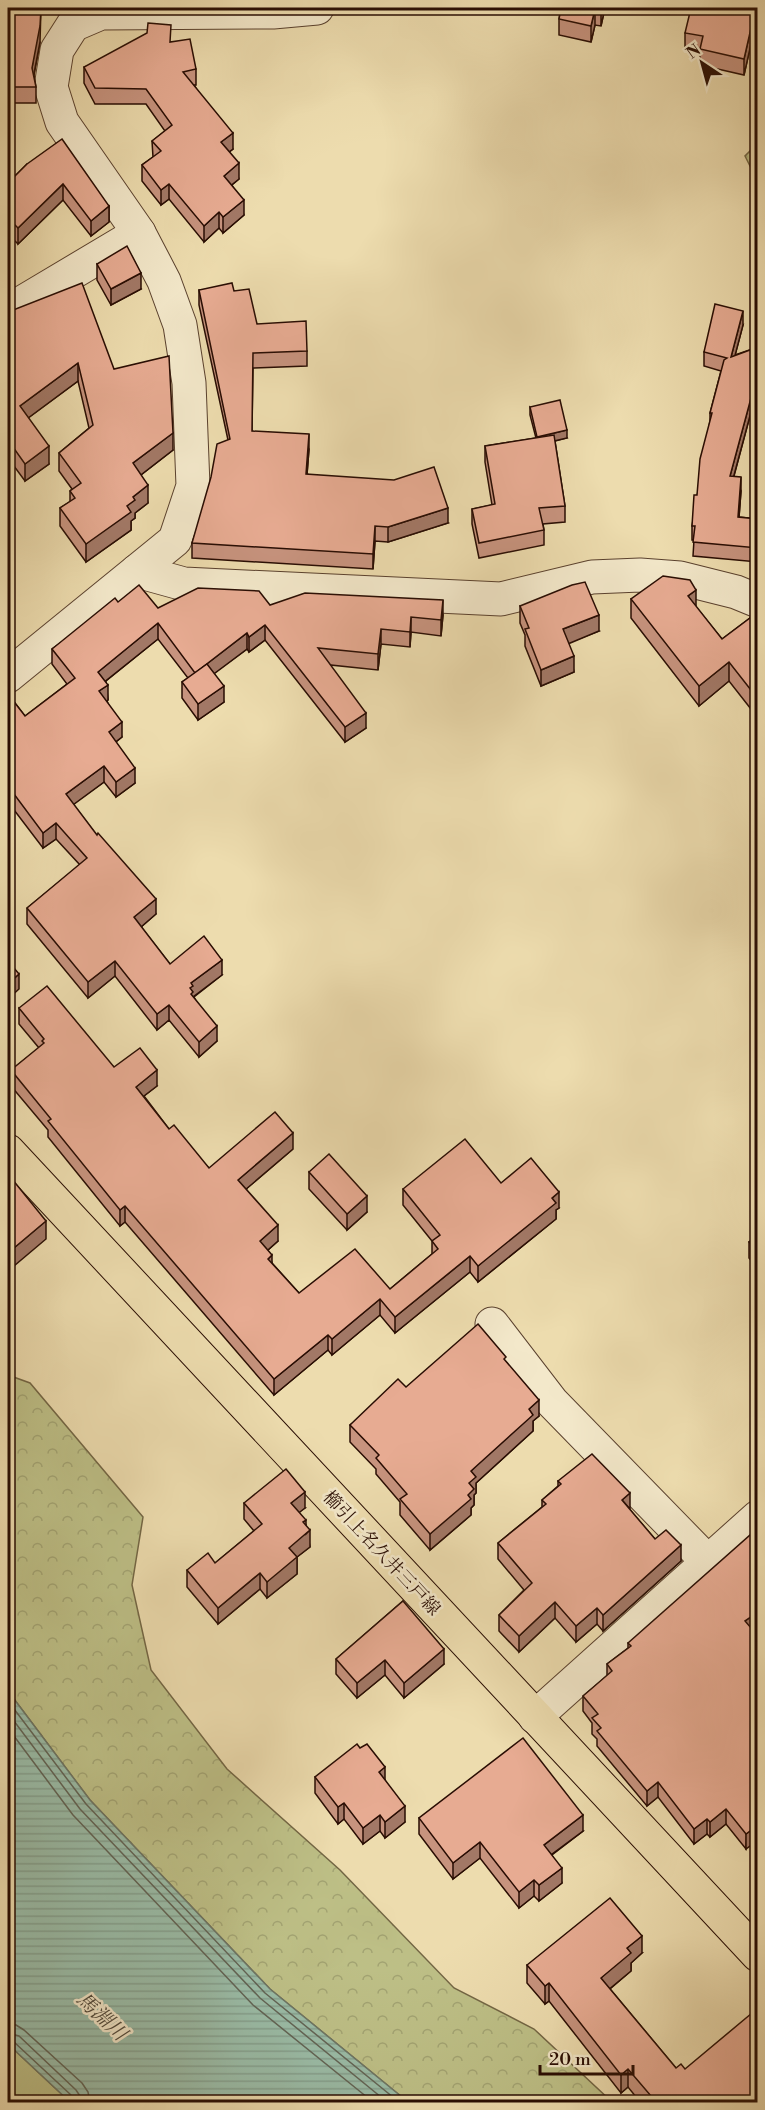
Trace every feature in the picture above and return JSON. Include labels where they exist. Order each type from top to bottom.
[{"type":"main road","name":"櫛引上名久井三戸線","points":[[8,1150],[758,1955]]},
{"type":"street","points":[[8,676],[175,540],[193,486],[189,383],[180,325],[164,281],[139,233],[62,123],[51,87],[57,50],[74,25],[101,13],[273,12],[317,8]]},
{"type":"street","points":[[8,311],[139,233]]},
{"type":"street","points":[[137,571],[183,584],[501,599],[592,577],[640,575],[680,578],[736,592],[758,601]]},
{"type":"street","points":[[492,1324],[552,1401],[707,1561]]},
{"type":"street","points":[[535,1717],[758,1517]]},
{"type":"green space","points":[[757,144],[757,180],[745,156]]},
{"type":"green space","points":[[8,1375],[30,1383],[143,1517],[132,1585],[151,1670],[227,1769],[340,1870],[454,1988],[534,2029],[612,2102],[408,2102],[270,1989],[90,1800],[8,1691]]},
{"type":"green space","points":[[8,2044],[70,2102],[8,2102]]},
{"type":"water","name":"馬淵川","points":[[8,1691],[90,1800],[270,1989],[408,2102],[70,2102],[8,2044]]},
{"type":"building","points":[[15,8],[41,8],[32,68],[36,87],[8,87],[8,34],[10,14],[15,14]]},
{"type":"building","points":[[561,8],[601,8],[601,10],[595,9],[591,26],[559,19]]},
{"type":"building","points":[[691,8],[758,8],[757,29],[751,28],[744,59],[700,49],[703,36],[685,33]]},
{"type":"building","points":[[148,23],[171,25],[170,42],[190,39],[196,69],[183,72],[233,133],[221,142],[239,163],[224,176],[244,200],[223,217],[219,212],[204,226],[169,184],[161,190],[142,165],[161,151],[152,141],[172,125],[146,89],[95,88],[84,67],[147,33]]},
{"type":"building","points":[[62,139],[109,206],[91,221],[63,184],[18,228],[8,218],[8,183],[27,164]]},
{"type":"building","points":[[127,246],[141,273],[111,289],[97,264]]},
{"type":"building","points":[[82,283],[114,369],[169,356],[173,433],[133,463],[148,485],[133,497],[135,500],[127,506],[131,512],[86,544],[60,508],[75,498],[70,491],[81,483],[59,453],[93,425],[78,363],[20,406],[49,446],[25,464],[8,440],[8,312]]},
{"type":"building","points":[[232,283],[234,291],[249,289],[257,324],[306,321],[307,351],[253,353],[252,431],[309,434],[306,474],[394,480],[434,467],[448,508],[388,527],[375,526],[373,554],[192,543],[211,477],[217,444],[230,439],[199,290]]},
{"type":"building","points":[[715,304],[743,311],[731,357],[758,347],[758,372],[730,476],[741,477],[738,517],[758,519],[758,548],[693,542],[694,495],[697,495],[700,459],[724,360],[727,358],[704,352]]},
{"type":"building","points":[[560,400],[567,430],[537,437],[530,407]]},
{"type":"building","points":[[554,435],[565,506],[539,508],[544,530],[479,543],[472,509],[495,504],[485,446]]},
{"type":"building","points":[[663,576],[690,580],[696,590],[688,596],[722,639],[758,612],[758,699],[729,662],[699,686],[631,599]]},
{"type":"building","points":[[585,582],[599,615],[563,629],[574,656],[541,670],[525,629],[529,628],[520,606]]},
{"type":"building","points":[[139,585],[158,608],[198,588],[259,591],[270,605],[305,593],[443,600],[441,620],[411,617],[410,632],[381,629],[378,654],[318,648],[366,713],[345,727],[265,625],[249,637],[247,633],[195,673],[158,623],[98,672],[108,685],[99,691],[122,722],[109,732],[135,768],[116,782],[104,766],[66,794],[97,835],[98,833],[156,899],[134,917],[170,964],[204,936],[222,960],[191,983],[193,986],[190,988],[193,992],[191,994],[217,1026],[199,1042],[169,1005],[157,1014],[115,961],[88,982],[27,908],[87,858],[56,823],[43,833],[8,786],[8,694],[25,716],[75,678],[52,649],[115,598],[118,602]]},
{"type":"building","points":[[207,664],[224,686],[198,704],[182,682]]},
{"type":"building","points":[[8,961],[19,974],[8,984]]},
{"type":"building","points":[[47,986],[114,1067],[140,1048],[157,1070],[136,1087],[169,1129],[174,1125],[209,1168],[275,1112],[293,1133],[238,1180],[278,1225],[260,1241],[272,1255],[268,1259],[299,1293],[355,1249],[390,1289],[438,1249],[432,1241],[440,1235],[403,1189],[465,1139],[501,1183],[531,1158],[559,1192],[552,1198],[556,1203],[478,1266],[470,1256],[395,1317],[380,1299],[332,1339],[328,1335],[274,1379],[125,1206],[120,1210],[48,1121],[51,1119],[11,1070],[44,1043],[42,1041],[44,1039],[19,1008]]},
{"type":"building","points":[[329,1154],[367,1196],[347,1214],[309,1172]]},
{"type":"building","points":[[8,1174],[46,1221],[8,1253]]},
{"type":"building","points":[[758,1236],[758,1253],[749,1242]]},
{"type":"building","points":[[478,1324],[539,1400],[529,1409],[533,1415],[471,1471],[476,1477],[469,1483],[474,1489],[468,1495],[471,1499],[430,1534],[400,1499],[407,1494],[376,1458],[379,1455],[350,1425],[398,1379],[406,1387]]},
{"type":"building","points":[[592,1454],[630,1493],[622,1500],[655,1539],[666,1530],[681,1545],[603,1615],[597,1608],[576,1626],[555,1602],[519,1636],[499,1615],[532,1583],[498,1543],[546,1504],[542,1500],[561,1484],[558,1481]]},
{"type":"building","points":[[286,1469],[305,1492],[291,1503],[306,1520],[303,1522],[310,1530],[289,1548],[297,1557],[267,1582],[260,1573],[218,1608],[187,1570],[208,1553],[215,1563],[262,1524],[244,1503]]},
{"type":"building","points":[[758,1528],[758,1612],[745,1621],[758,1636],[758,1825],[746,1834],[726,1809],[710,1822],[707,1819],[694,1829],[658,1782],[647,1791],[597,1731],[601,1728],[592,1718],[598,1714],[583,1696],[612,1671],[607,1664],[631,1646],[628,1643]]},
{"type":"building","points":[[403,1601],[444,1649],[404,1683],[385,1660],[357,1683],[336,1659]]},
{"type":"building","points":[[523,1738],[583,1815],[544,1845],[562,1868],[539,1885],[534,1880],[519,1892],[480,1842],[453,1863],[419,1818]]},
{"type":"building","points":[[357,1744],[360,1748],[367,1744],[385,1767],[379,1772],[405,1806],[385,1822],[380,1815],[363,1828],[344,1803],[338,1807],[315,1777]]},
{"type":"building","points":[[610,1898],[642,1936],[627,1948],[631,1953],[601,1978],[676,2068],[681,2064],[685,2069],[758,2008],[758,2103],[657,2103],[628,2069],[621,2075],[549,1983],[545,1986],[527,1965]]}]
